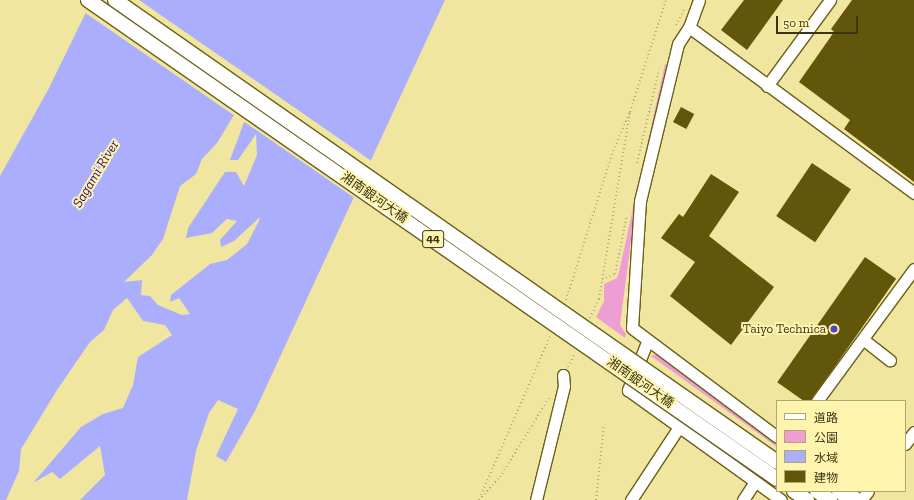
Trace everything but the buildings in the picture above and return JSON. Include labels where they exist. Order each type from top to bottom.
[{"type":"main road","name":"湘南銀河大橋","points":[[88,0],[776,478]]},
{"type":"main road","name":"湘南銀河大橋","points":[[115,0],[776,461]]},
{"type":"main road","points":[[795,492],[806,500]]},
{"type":"main road","points":[[818,492],[830,500]]},
{"type":"main road","points":[[840,492],[850,500]]},
{"type":"street","points":[[699,0],[689,27],[678,44],[640,201],[632,328],[648,342],[776,436]]},
{"type":"street","points":[[767,86],[830,0]]},
{"type":"street","points":[[689,27],[914,193]]},
{"type":"street","points":[[818,400],[864,340],[914,269]]},
{"type":"street","points":[[864,340],[890,360]]},
{"type":"street","points":[[648,342],[628,390],[754,483],[781,500]]},
{"type":"street","points":[[536,500],[564,386],[563,375]]},
{"type":"street","points":[[631,500],[679,427]]},
{"type":"street","points":[[906,443],[914,432]]},
{"type":"street","points":[[742,500],[754,483]]},
{"type":"street","points":[[849,492],[861,500],[867,492]]},
{"type":"path","points":[[566,302],[613,151],[630,112],[666,0]]},
{"type":"path","points":[[599,299],[630,112]]},
{"type":"path","points":[[479,500],[552,332]]},
{"type":"path","points":[[563,375],[572,359]]},
{"type":"path","points":[[480,496],[500,477],[552,392]]},
{"type":"path","points":[[596,500],[604,424]]},
{"type":"green space","points":[[665,64],[668,65],[634,218],[620,325],[626,334],[625,338],[596,317],[604,301],[604,284],[617,278],[619,272]]},
{"type":"green space","points":[[657,354],[776,442],[776,446],[651,356]]},
{"type":"water","name":"Sagami River","points":[[92,0],[445,0],[255,411],[226,462],[216,456],[238,409],[218,400],[209,413],[196,451],[187,500],[80,500],[105,475],[100,446],[60,479],[52,472],[33,483],[81,427],[103,414],[123,408],[133,385],[138,357],[172,335],[165,325],[143,321],[127,298],[113,310],[104,330],[90,342],[57,390],[21,449],[19,471],[6,500],[0,500],[0,176],[48,90]],"holes":[[[246,95],[250,106],[230,160],[238,160],[256,134],[257,155],[244,186],[236,172],[225,172],[188,228],[186,238],[212,233],[227,219],[237,221],[220,240],[221,247],[234,241],[260,217],[259,221],[247,244],[227,260],[210,264],[171,295],[170,302],[179,298],[190,314],[182,315],[158,305],[150,296],[141,295],[142,280],[124,282],[152,255],[163,239],[180,186],[196,174],[202,159],[217,143]]]},
{"type":"pier","points":[[90,0],[139,0],[373,162],[356,199],[243,121],[248,106],[246,99],[235,116],[84,12]]},
{"type":"place","name":"Taiyo Technica","points":[[834,329]]}]
